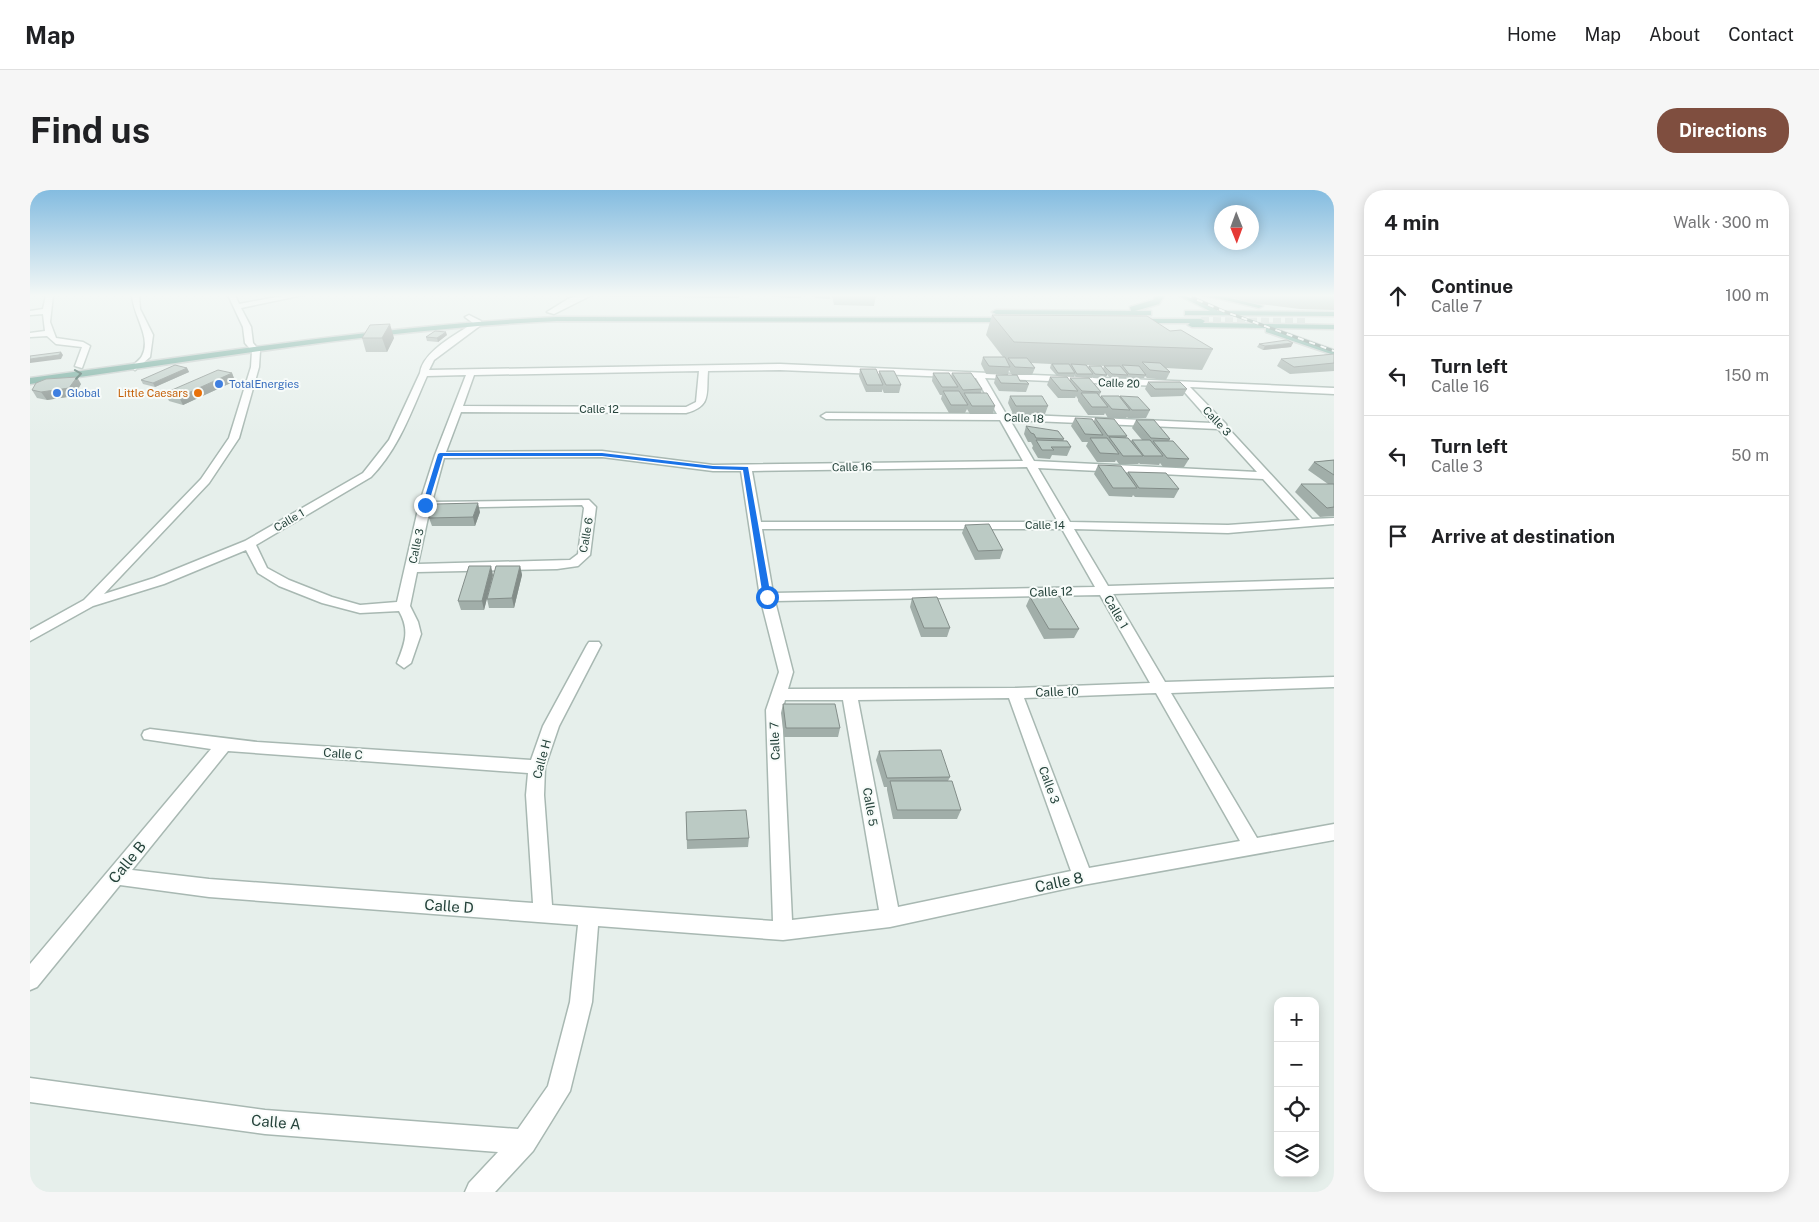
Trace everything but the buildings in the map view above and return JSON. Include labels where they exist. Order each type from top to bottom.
[{"type":"main road","points":[[30,381],[135,367],[290,342]]},
{"type":"main road","points":[[40,370],[146,357],[302,342]]},
{"type":"main road","points":[[1288,342],[1318,347]]},
{"type":"main road","points":[[1303,342],[1334,353]]},
{"type":"street","points":[[61,342],[86,346],[80,366]]},
{"type":"street","points":[[135,367],[146,357],[148,342]]},
{"type":"street","points":[[88,603],[205,481],[234,438],[255,367],[251,342]]},
{"type":"street","name":"Calle 1","points":[[30,636],[88,603],[159,581],[248,544],[353,483],[378,465],[398,437],[424,373],[425,366],[431,358],[453,342]]},
{"type":"street","name":"Calle 12","points":[[459,409],[686,410],[696,407],[701,403],[704,367]]},
{"type":"street","name":"Calle 20","points":[[424,373],[780,367],[1334,391]]},
{"type":"street","name":"Calle 3","points":[[403,606],[425,505],[440,454],[459,409],[471,372]]},
{"type":"street","name":"Calle 1","points":[[980,377],[1064,525],[1253,847]]},
{"type":"street","name":"Calle 3","points":[[1184,386],[1223,426],[1264,476],[1309,523]]},
{"type":"street","name":"Calle 18","points":[[826,416],[1002,417],[1223,426]]},
{"type":"street","name":"Calle 16","points":[[440,454],[602,454],[713,468],[1029,464],[1264,476]]},
{"type":"street","name":"Calle 7","points":[[746,468],[767,597],[786,672],[774,710],[783,931]]},
{"type":"street","name":"Calle 6","points":[[411,568],[557,565],[574,563],[584,555],[590,507],[585,502],[425,505]]},
{"type":"street","name":"Calle 14","points":[[756,526],[1064,525],[1228,529],[1334,521]]},
{"type":"street","points":[[248,544],[262,570],[284,583],[328,600],[360,609],[403,606],[413,623],[416,634],[404,663]]},
{"type":"street","name":"Calle 12","points":[[767,597],[1103,591],[1334,583]]},
{"type":"street","name":"Calle H","points":[[543,913],[535,795],[537,768],[551,726],[594,645]]},
{"type":"street","name":"Calle 10","points":[[780,695],[850,696],[1015,693],[1334,682]]},
{"type":"street","name":"Calle 3","points":[[1015,693],[1083,877]]},
{"type":"street","name":"Calle 5","points":[[850,696],[890,918]]},
{"type":"street","name":"Calle C","points":[[150,734],[257,748],[537,768]]},
{"type":"street","name":"Calle B","points":[[30,980],[224,744]]},
{"type":"street","name":"Calle 8","points":[[783,931],[890,918],[1083,877],[1334,832]]},
{"type":"street","name":"Calle D","points":[[115,876],[209,888],[589,918],[783,931]]},
{"type":"street","points":[[478,1192],[524,1142],[558,1091],[581,1002],[589,918]]},
{"type":"street","name":"Calle A","points":[[30,1090],[266,1122],[524,1142]]},
{"type":"railway","points":[[1308,342],[1334,351]]},
{"type":"place","name":"TotalEnergies","points":[[219,384]]},
{"type":"place","name":"Global","points":[[57,393]]},
{"type":"place","name":"Little Caesars","points":[[198,393]]},
{"type":"route","points":[[425,505],[440,454],[602,454],[713,468],[746,468],[767,597]]}]
